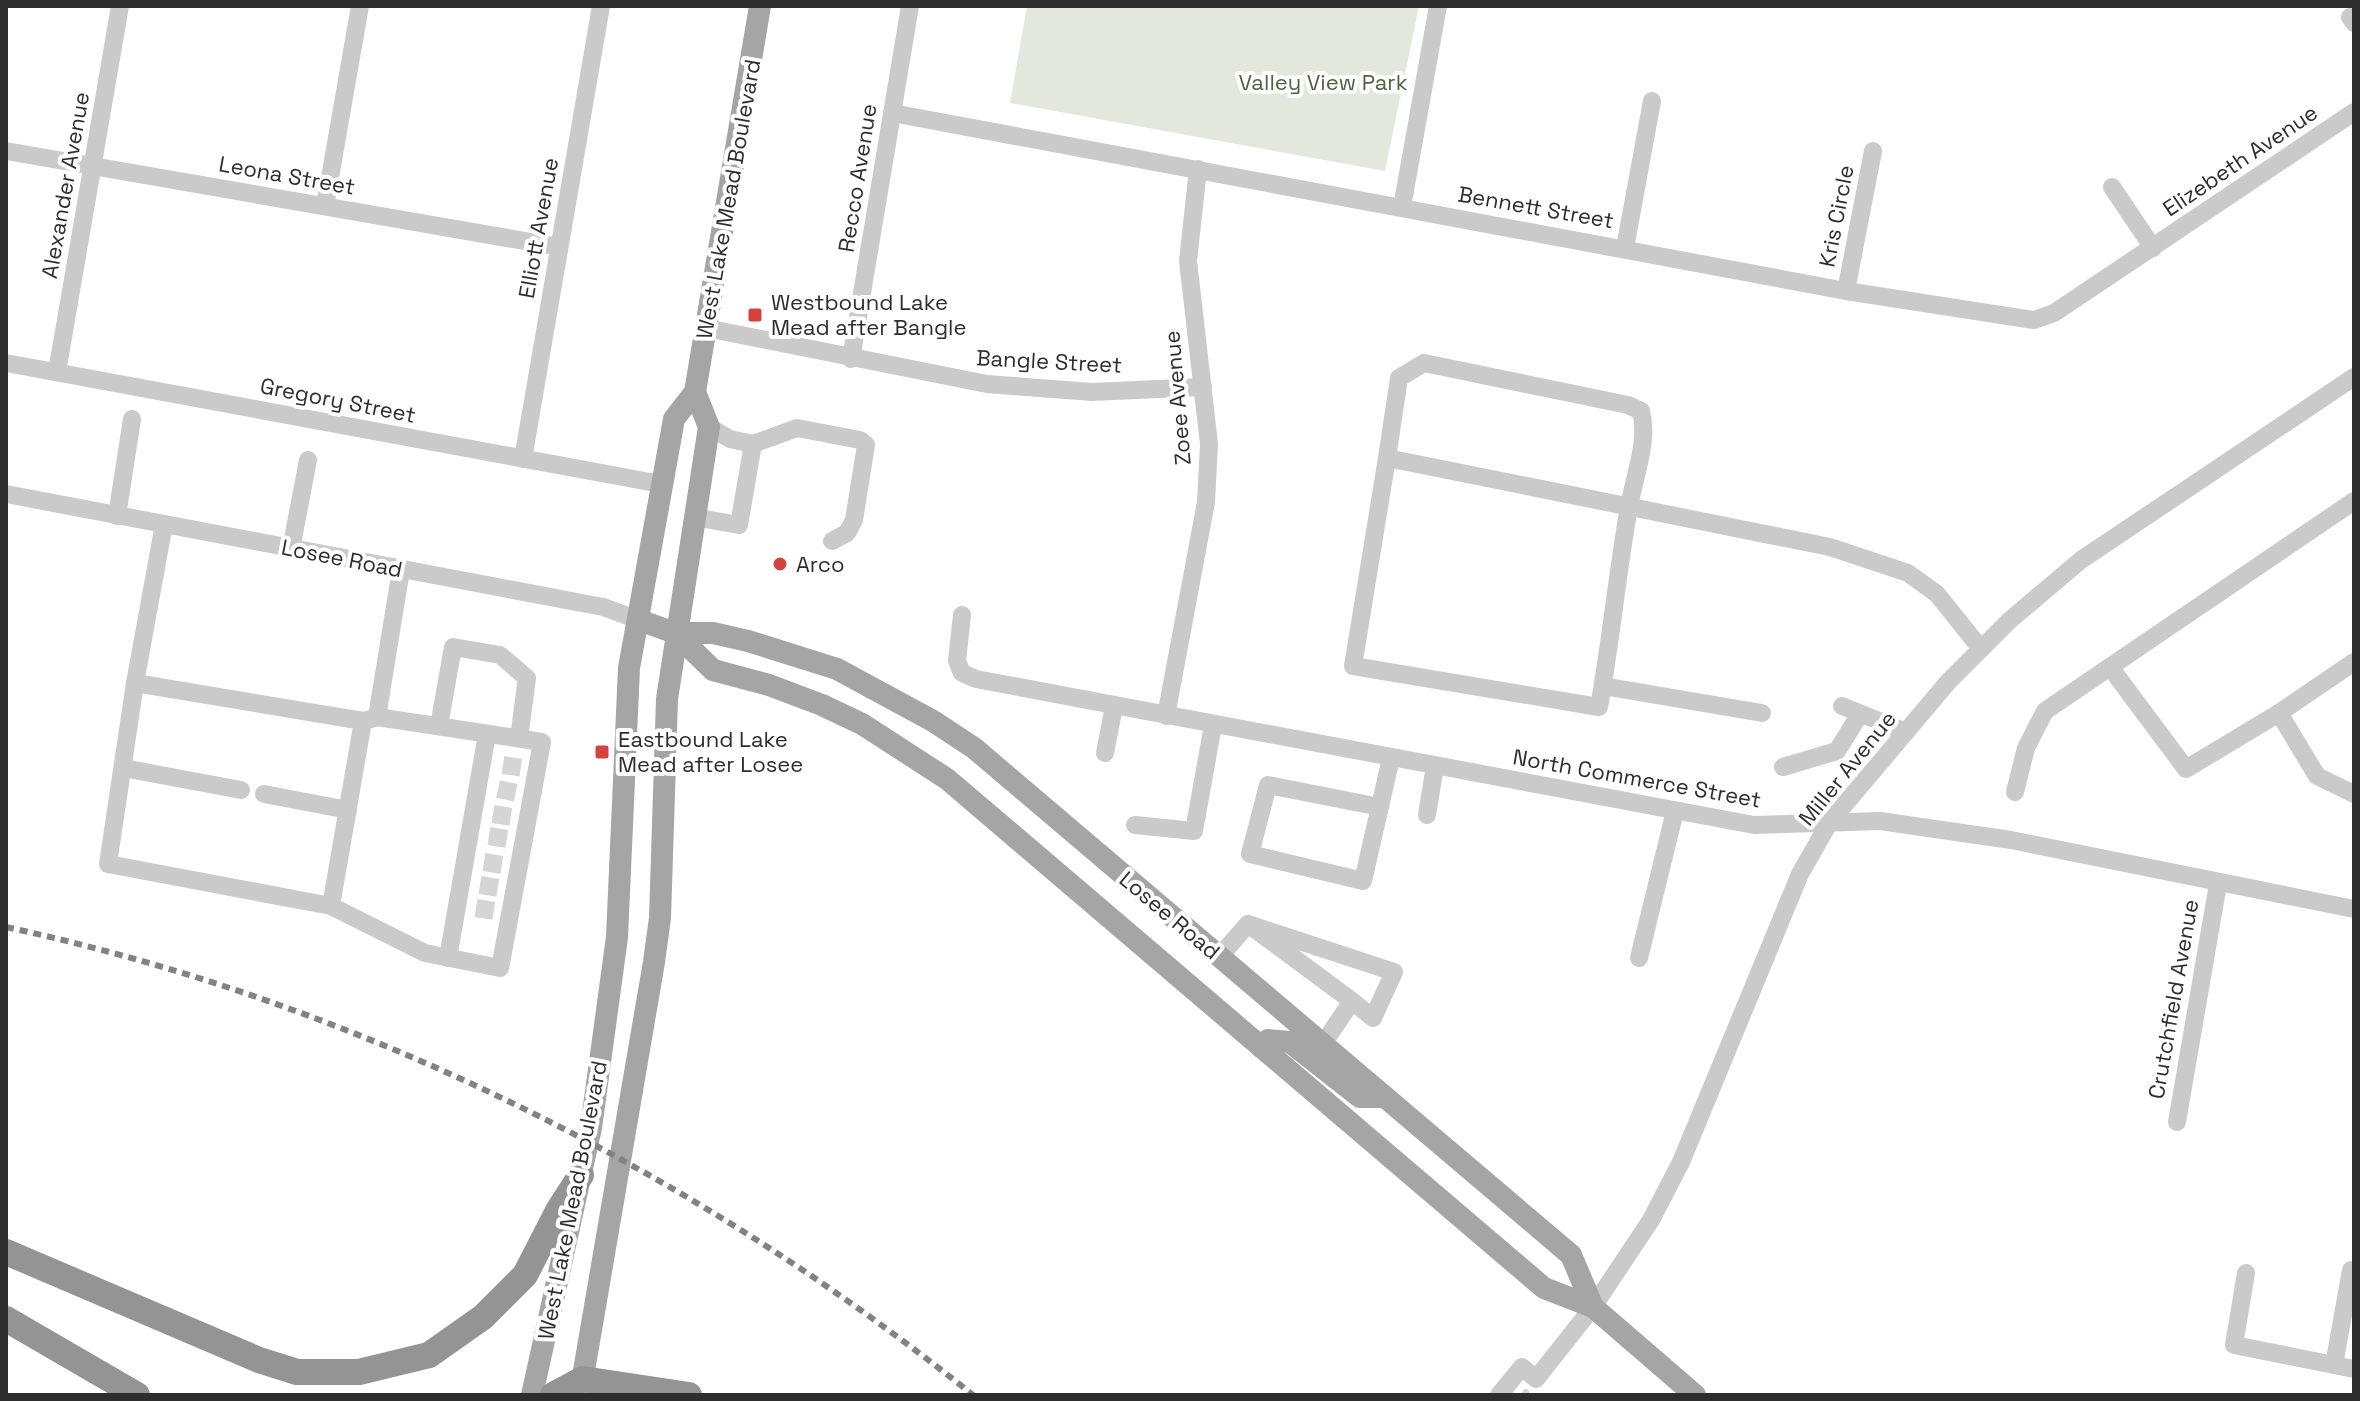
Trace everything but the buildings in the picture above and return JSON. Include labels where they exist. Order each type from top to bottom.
[{"type":"highway","points":[[6,1252],[259,1360],[297,1372],[359,1372],[429,1355],[483,1317],[525,1275],[559,1209],[581,1175]]},
{"type":"highway","points":[[6,1319],[137,1395]]},
{"type":"highway","points":[[553,1395],[582,1387],[689,1395]]},
{"type":"main road","name":"West Lake Mead Boulevard","points":[[532,1395],[581,1175],[617,937],[629,668],[674,419],[695,392],[760,6]]},
{"type":"main road","points":[[695,392],[709,427]]},
{"type":"main road","name":"West Lake Mead Boulevard","points":[[582,1387],[658,932],[667,699],[709,427]]},
{"type":"main road","name":"Losee Road","points":[[639,620],[675,633],[713,633],[837,669],[933,721],[974,748],[1571,1255],[1593,1307]]},
{"type":"main road","name":"Losee Road","points":[[675,633],[713,670],[769,685],[822,705],[862,724],[947,779],[1544,1288],[1593,1307],[1695,1395]]},
{"type":"main road","points":[[1261,1047],[1268,1040],[1290,1042],[1360,1097],[1385,1097]]},
{"type":"street","name":"Alexander Avenue","points":[[57,372],[120,6]]},
{"type":"street","points":[[325,206],[360,6]]},
{"type":"street","name":"Elliott Avenue","points":[[523,459],[601,6]]},
{"type":"street","name":"Recco Avenue","points":[[851,359],[910,6]]},
{"type":"street","points":[[1402,207],[1438,6]]},
{"type":"street","points":[[1625,248],[1652,101]]},
{"type":"street","name":"Elizebeth Avenue","points":[[2153,248],[2354,112]]},
{"type":"street","name":"Bennett Street","points":[[892,113],[1846,291],[2034,320],[2054,313],[2153,248]]},
{"type":"street","name":"Leona Street","points":[[6,151],[559,247]]},
{"type":"street","name":"Kris Circle","points":[[1846,291],[1873,151]]},
{"type":"street","name":"Zoee Avenue","points":[[1166,716],[1206,502],[1209,444],[1188,261],[1198,169]]},
{"type":"street","points":[[2112,187],[2153,248]]},
{"type":"street","name":"Bangle Street","points":[[706,328],[987,384],[1092,392],[1203,387]]},
{"type":"street","name":"Gregory Street","points":[[6,363],[661,484]]},
{"type":"street","points":[[1424,363],[1628,405],[1641,411],[1645,426],[1628,509],[1599,707],[1353,666],[1399,378],[1424,363]]},
{"type":"street","name":"Miller Avenue","points":[[1499,1395],[1522,1367],[1536,1379],[1593,1307],[1651,1220],[1681,1162],[1800,874],[1829,823],[1981,649],[2081,560],[2354,377]]},
{"type":"street","points":[[117,516],[132,419]]},
{"type":"street","points":[[709,427],[730,439],[753,444],[797,428],[860,440],[866,445],[854,520],[847,533],[832,541]]},
{"type":"street","points":[[694,517],[739,525],[753,444]]},
{"type":"street","points":[[1387,458],[1628,509],[1830,547],[1908,573],[1937,594],[1981,649]]},
{"type":"street","points":[[291,549],[308,460]]},
{"type":"street","name":"Losee Road","points":[[6,494],[603,607],[639,620]]},
{"type":"street","points":[[2015,792],[2026,748],[2045,711],[2354,501]]},
{"type":"street","points":[[164,524],[135,683],[108,864],[331,906],[425,953],[500,968],[506,889],[493,863],[470,832],[487,734]]},
{"type":"street","points":[[331,906],[348,810],[401,570]]},
{"type":"street","name":"North Commerce Street","points":[[962,615],[957,661],[962,673],[976,679],[1754,825],[1880,821],[2011,840],[2354,909]]},
{"type":"street","points":[[439,726],[453,647],[500,655],[527,678],[519,738]]},
{"type":"street","points":[[2110,667],[2186,769],[2279,713],[2354,662]]},
{"type":"street","points":[[135,683],[542,742],[529,770],[516,841],[470,883],[466,906],[448,958]]},
{"type":"street","points":[[1603,686],[1762,713]]},
{"type":"street","points":[[1105,753],[1114,706]]},
{"type":"street","points":[[1842,706],[1906,732]]},
{"type":"street","points":[[2279,713],[2317,776],[2354,794]]},
{"type":"street","points":[[1783,767],[1837,751],[1860,714]]},
{"type":"street","points":[[1135,825],[1194,831],[1213,725]]},
{"type":"street","points":[[1380,807],[1268,785],[1250,854],[1363,881],[1380,807],[1391,758]]},
{"type":"street","points":[[483,761],[503,765]]},
{"type":"street","points":[[1427,815],[1435,766]]},
{"type":"street","points":[[123,768],[241,790]]},
{"type":"street","points":[[478,785],[498,789]]},
{"type":"street","points":[[264,794],[348,810]]},
{"type":"street","points":[[474,810],[493,814]]},
{"type":"street","points":[[1639,958],[1675,811]]},
{"type":"street","points":[[470,832],[489,836]]},
{"type":"street","name":"Crutchfield Avenue","points":[[2177,1122],[2218,884]]},
{"type":"street","points":[[1220,956],[1248,924]]},
{"type":"street","points":[[1248,924],[1394,972],[1373,1018],[1352,1001],[1248,924]]},
{"type":"street","points":[[1323,1044],[1352,1001]]},
{"type":"street","points":[[2334,1365],[2351,1270]]},
{"type":"street","points":[[2246,1273],[2234,1345],[2354,1369]]},
{"type":"green space","name":"Valley View Park","points":[[1027,6],[1419,6],[1385,171],[1010,103]]},
{"type":"tunnel","points":[[503,765],[523,768]]},
{"type":"tunnel","points":[[498,789],[517,793]]},
{"type":"tunnel","points":[[493,814],[512,817]]},
{"type":"tunnel","points":[[489,836],[508,839]]},
{"type":"tunnel","points":[[484,862],[503,865]]},
{"type":"tunnel","points":[[480,885],[499,888]]},
{"type":"tunnel","points":[[476,908],[495,911]]},
{"type":"railway","points":[[6,927],[137,960],[266,1001],[393,1049],[516,1105],[637,1168],[753,1238],[865,1313],[973,1395]]},
{"type":"place","name":"Westbound Lake Mead after Bangle","points":[[755,315]]},
{"type":"place","name":"Arco","points":[[780,564]]},
{"type":"place","name":"Eastbound Lake Mead after Losee","points":[[602,752]]}]
